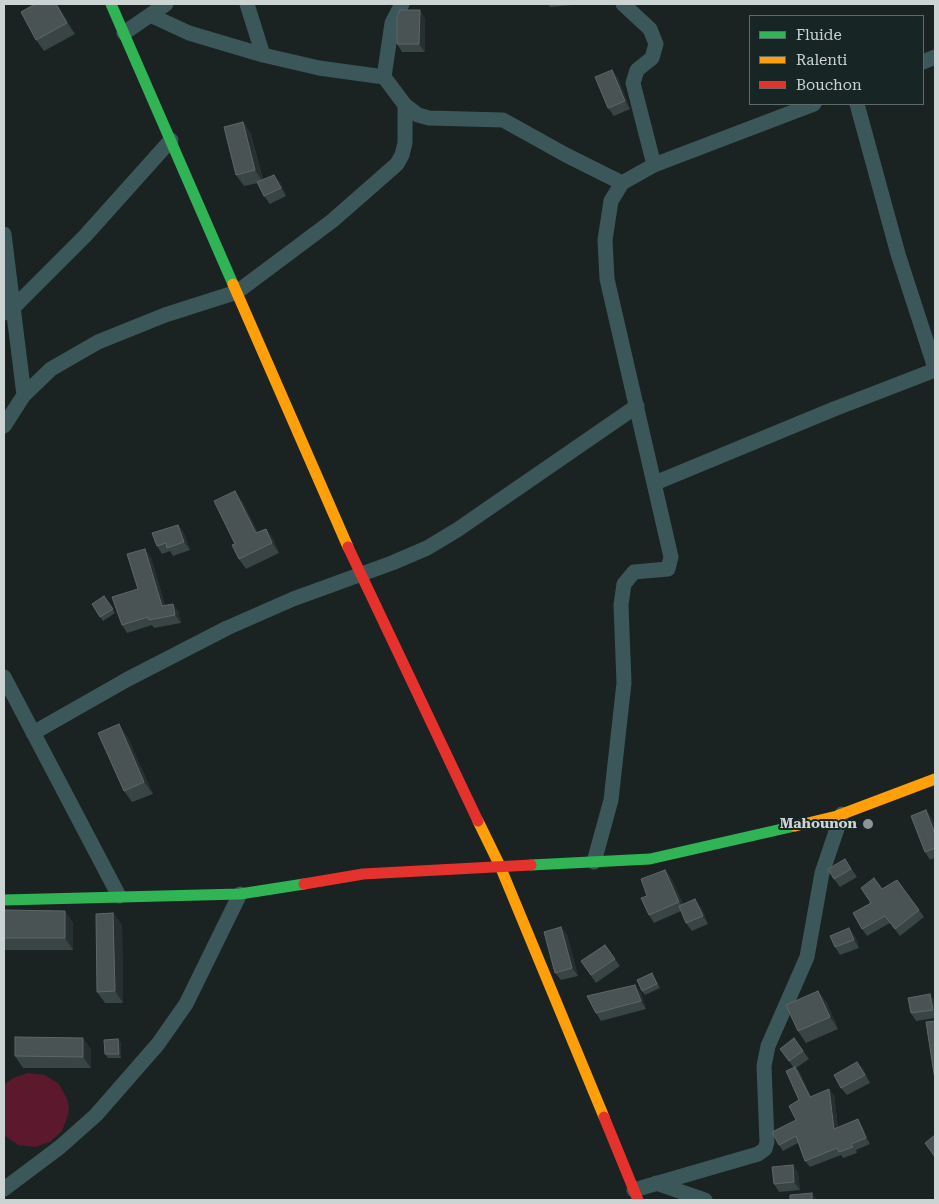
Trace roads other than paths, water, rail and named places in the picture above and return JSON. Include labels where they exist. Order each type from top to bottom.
[{"type":"street","points":[[111,4],[360,574],[500,866],[636,1195],[656,1183],[758,1154],[765,1150],[767,1142],[764,1066],[768,1046],[807,958],[822,873],[842,814]]},
{"type":"street","points":[[124,33],[166,4]]},
{"type":"street","points":[[247,4],[262,55]]},
{"type":"street","points":[[402,4],[392,23],[384,77],[405,105],[418,115],[429,118],[503,120],[622,183]]},
{"type":"street","points":[[623,4],[639,11],[650,28],[656,44],[652,58],[637,70],[633,83],[654,165]]},
{"type":"street","points":[[150,15],[190,33],[262,55],[329,70],[384,77]]},
{"type":"street","points":[[4,426],[24,395],[51,369],[98,342],[165,315],[237,292],[332,221],[397,164],[402,155],[404,143],[405,105]]},
{"type":"street","points":[[594,862],[611,800],[623,692],[621,605],[624,584],[634,572],[668,569],[671,557],[638,406],[607,280],[605,240],[607,218],[612,201],[622,183],[654,165],[811,105]]},
{"type":"street","points":[[655,483],[935,369],[898,254],[857,105]]},
{"type":"street","points":[[8,310],[85,236],[171,140]]},
{"type":"street","points":[[4,234],[8,310],[24,395]]},
{"type":"street","points":[[33,733],[128,679],[227,628],[293,599],[427,548],[457,530],[638,406]]},
{"type":"street","points":[[4,677],[119,896]]},
{"type":"street","points":[[4,900],[240,894],[363,874],[650,859],[842,814],[935,779]]},
{"type":"street","points":[[4,1190],[60,1147],[96,1115],[158,1044],[186,1004],[240,894]]},
{"type":"street","points":[[656,1183],[705,1200]]},
{"type":"place","name":"Mahounon","points":[[868,824]]}]
